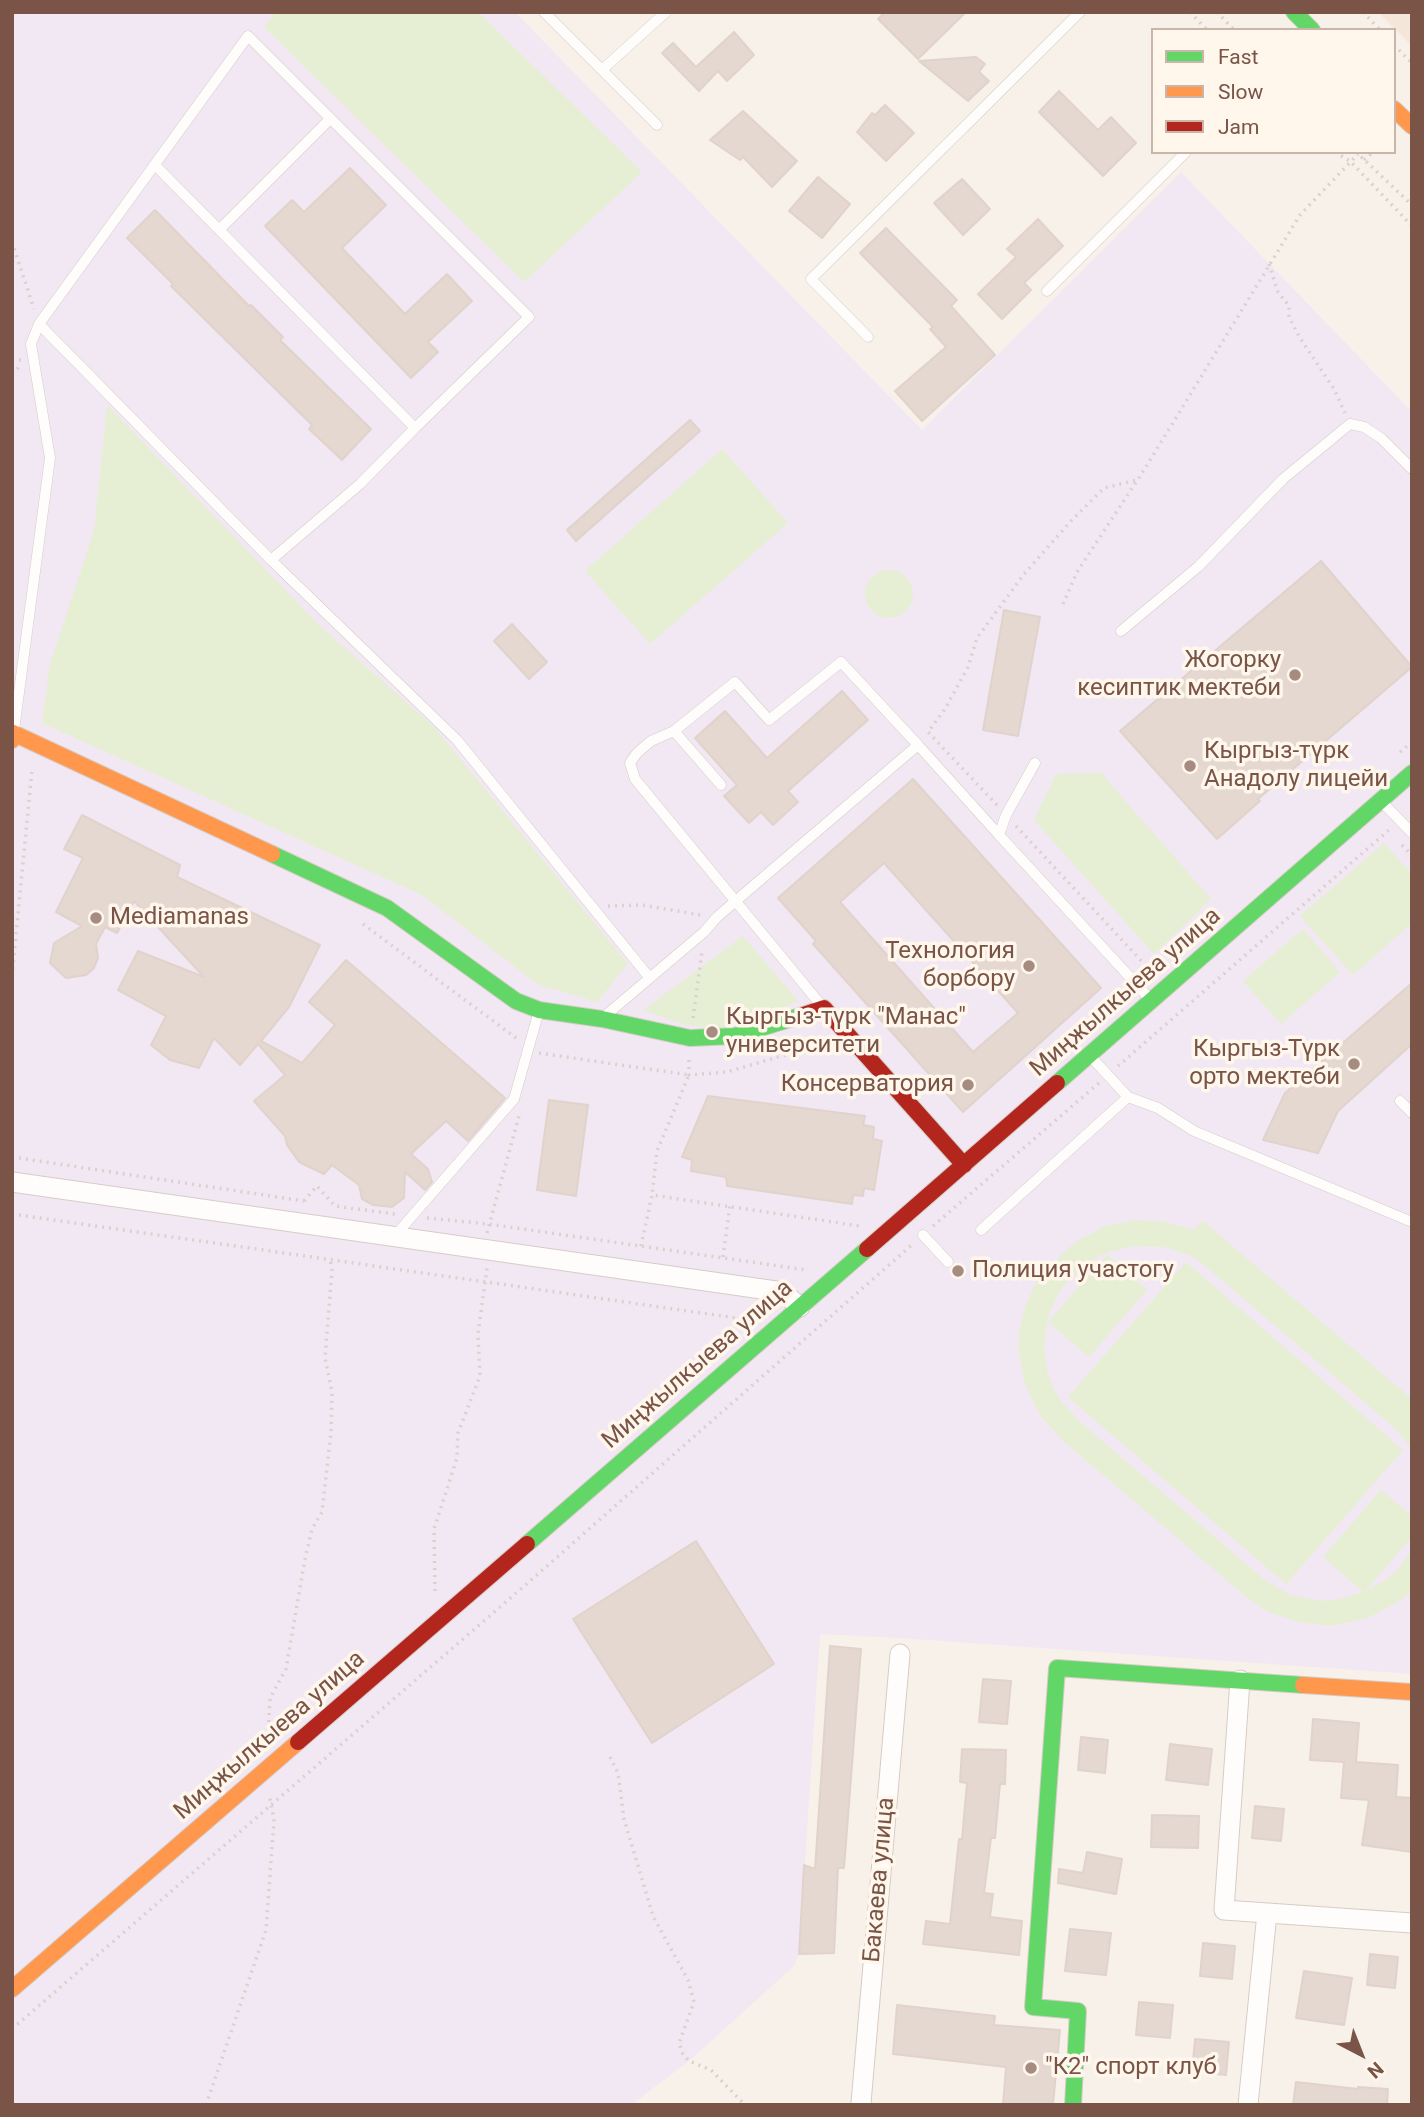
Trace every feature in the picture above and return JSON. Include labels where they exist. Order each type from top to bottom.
[{"type":"street","points":[[1396,111],[1412,126]]},
{"type":"street","points":[[12,740],[13,733],[387,908],[516,1000],[539,1010],[602,1018],[690,1038],[735,1036],[824,1008],[964,1165]]},
{"type":"street","name":"Миңжылкыева улица","points":[[12,1989],[964,1165],[1412,772]]},
{"type":"street","points":[[12,1182],[783,1292],[800,1307]]},
{"type":"street","name":"Бакаева улица","points":[[862,2105],[900,1654]]},
{"type":"street","points":[[1073,2105],[1078,2011],[1033,2007],[1057,1668],[1412,1692]]},
{"type":"street","points":[[1240,1680],[1224,1910],[1412,1923]]},
{"type":"street","points":[[1248,2105],[1266,1913]]},
{"type":"lane","points":[[544,12],[657,125]]},
{"type":"lane","points":[[603,69],[666,12]]},
{"type":"lane","points":[[868,337],[811,279],[1080,12]]},
{"type":"lane","points":[[13,733],[50,458],[31,344],[39,324],[248,37],[529,317],[360,484],[271,560]]},
{"type":"lane","points":[[219,230],[330,119]]},
{"type":"lane","points":[[1047,291],[1184,154]]},
{"type":"lane","points":[[156,166],[415,428]]},
{"type":"lane","points":[[39,324],[271,560],[457,740],[649,977]]},
{"type":"lane","points":[[1121,631],[1199,566],[1283,479],[1350,424],[1364,427],[1381,438],[1412,469]]},
{"type":"lane","points":[[824,1008],[635,779],[630,763],[651,741],[674,731],[735,682],[769,720],[841,662],[1151,1001]]},
{"type":"lane","points":[[674,731],[721,785]]},
{"type":"lane","points":[[602,1018],[918,745]]},
{"type":"lane","points":[[999,835],[1006,815],[1035,763]]},
{"type":"lane","points":[[1380,800],[1412,833]]},
{"type":"lane","points":[[393,1238],[514,1099],[533,1050],[539,1010]]},
{"type":"lane","points":[[1090,1055],[1128,1097],[1158,1108],[1194,1131],[1412,1222]]},
{"type":"lane","points":[[981,1230],[1128,1097]]},
{"type":"lane","points":[[1400,1101],[1412,1113]]},
{"type":"lane","points":[[923,1235],[948,1262]]},
{"type":"path","points":[[1190,12],[1205,28]]},
{"type":"path","points":[[1217,12],[1232,28]]},
{"type":"path","points":[[1363,12],[1378,28]]},
{"type":"path","points":[[1396,47],[1412,63]]},
{"type":"path","points":[[1338,154],[1349,161],[1412,226]]},
{"type":"path","points":[[1063,604],[1077,572],[1137,480],[1300,215],[1356,154]]},
{"type":"path","points":[[1358,154],[1412,205]]},
{"type":"path","points":[[1364,160],[1371,154]]},
{"type":"path","points":[[12,242],[39,324]]},
{"type":"path","points":[[1269,264],[1278,292],[1289,306],[1289,317],[1334,389],[1350,424]]},
{"type":"path","points":[[12,374],[24,360]]},
{"type":"path","points":[[1137,480],[1104,488],[1024,574],[977,638],[968,667],[946,709],[928,732],[1147,967]]},
{"type":"path","points":[[12,976],[32,769],[44,775]]},
{"type":"path","points":[[12,2029],[522,1588],[1388,831]]},
{"type":"path","points":[[592,906],[642,905],[717,917]]},
{"type":"path","points":[[12,910],[19,912]]},
{"type":"path","points":[[363,924],[533,1050],[689,1076],[727,1072],[834,1041]]},
{"type":"path","points":[[641,1247],[652,1195],[657,1151],[689,1076],[690,1038],[704,932]]},
{"type":"path","points":[[435,1597],[434,1529],[457,1458],[457,1433],[480,1376],[478,1334],[488,1273],[484,1251],[488,1224],[522,1105]]},
{"type":"path","points":[[12,1157],[304,1200],[317,1186],[335,1206],[488,1224],[807,1270]]},
{"type":"path","points":[[652,1195],[862,1226]]},
{"type":"path","points":[[723,1257],[730,1205]]},
{"type":"path","points":[[12,1214],[751,1320]]},
{"type":"path","points":[[269,1742],[267,1723],[270,1698],[286,1669],[305,1559],[312,1529],[322,1512],[331,1432],[332,1392],[325,1358],[332,1270],[330,1259]]},
{"type":"path","points":[[610,1757],[618,1773],[624,1819],[653,1916],[688,1980],[694,2002],[679,2043],[683,2054],[689,2061],[711,2070],[745,2105]]},
{"type":"path","points":[[206,2105],[266,1930],[274,1820],[264,1771]]},
{"type":"shaded area","name":"Кыргыз-түрк \"Манас\" университети","points":[[12,12],[515,12],[922,430],[1181,172],[1412,412],[1412,1674],[820,1634],[799,1954],[794,1966],[689,2061],[631,2105],[12,2105]]},
{"type":"shaded area","points":[[1378,12],[1412,12],[1412,46],[1396,28]]},
{"type":"green space","points":[[276,12],[478,12],[642,172],[524,282],[264,27]]},
{"type":"green space","points":[[107,405],[319,625],[434,727],[628,964],[597,1002],[537,984],[422,895],[42,723],[50,664],[94,531]]},
{"type":"green space","points":[[722,449],[788,523],[650,644],[585,571]]},
{"type":"green space","points":[[889,570],[906,577],[913,594],[906,611],[889,618],[872,611],[865,594],[872,577]]},
{"type":"green space","points":[[1101,773],[1211,899],[1154,954],[1034,820],[1056,774]]},
{"type":"green space","points":[[1384,843],[1412,874],[1412,923],[1353,975],[1300,916]]},
{"type":"green space","points":[[1303,929],[1340,972],[1281,1024],[1243,981]]},
{"type":"green space","points":[[743,936],[798,1001],[757,1020],[718,1028],[685,1025],[643,1010]]},
{"type":"green space","points":[[1136,1220],[1166,1222],[1193,1230],[1203,1221],[1412,1399],[1412,1449],[1396,1429],[1203,1264],[1191,1256],[1164,1247],[1136,1246],[1099,1256],[1078,1271],[1061,1289],[1049,1314],[1044,1345],[1047,1371],[1062,1402],[1081,1423],[1265,1580],[1290,1595],[1325,1601],[1363,1592],[1323,1557],[1381,1490],[1412,1516],[1412,1537],[1365,1591],[1386,1580],[1412,1550],[1412,1591],[1401,1600],[1368,1618],[1332,1626],[1298,1622],[1266,1611],[1061,1439],[1039,1414],[1024,1381],[1018,1348],[1019,1331],[1027,1301],[1042,1273],[1075,1242],[1106,1226]]},
{"type":"green space","points":[[1107,1255],[1147,1290],[1089,1357],[1048,1322]]},
{"type":"green space","points":[[1186,1262],[1403,1450],[1286,1584],[1068,1397]]},
{"type":"building","points":[[885,12],[966,12],[918,59],[878,19]]},
{"type":"building","points":[[734,32],[754,55],[727,81],[718,71],[699,91],[662,53],[673,43],[696,67]]},
{"type":"building","points":[[976,57],[985,64],[979,72],[989,81],[968,101],[919,61]]},
{"type":"building","points":[[1059,91],[1098,130],[1111,117],[1136,143],[1103,176],[1039,112]]},
{"type":"building","points":[[885,105],[914,133],[886,161],[857,132],[872,113],[875,115]]},
{"type":"building","points":[[743,111],[797,161],[772,187],[743,157],[740,160],[710,140]]},
{"type":"building","points":[[350,168],[386,205],[342,248],[405,314],[447,274],[472,301],[428,342],[438,352],[411,378],[265,226],[292,200],[304,212]]},
{"type":"building","points":[[818,177],[850,204],[822,238],[789,211]]},
{"type":"building","points":[[962,179],[990,209],[963,235],[934,203]]},
{"type":"building","points":[[155,210],[283,337],[280,340],[371,429],[342,460],[309,429],[312,425],[171,286],[173,284],[127,238]]},
{"type":"building","points":[[1038,219],[1063,246],[1024,283],[1031,290],[1002,319],[978,294],[1016,257],[1007,249]]},
{"type":"building","points":[[886,228],[957,300],[951,306],[995,355],[922,421],[895,391],[946,347],[930,329],[933,327],[860,253]]},
{"type":"building","points":[[690,420],[700,431],[576,541],[567,530]]},
{"type":"building","name":"Жогорку кесиптик мектеби","points":[[1321,561],[1412,667],[1258,799],[1260,801],[1217,839],[1120,731]]},
{"type":"building","points":[[1004,610],[1040,617],[1018,736],[983,730]]},
{"type":"building","points":[[512,624],[547,662],[529,679],[494,641]]},
{"type":"building","points":[[842,691],[868,720],[788,791],[798,802],[773,825],[761,812],[749,823],[724,796],[737,785],[695,738],[725,711],[767,758]]},
{"type":"building","name":"Технология борбору","points":[[913,779],[1101,988],[963,1112],[813,944],[816,941],[778,898]],"holes":[[[884,863],[1018,1013],[973,1052],[840,902]]]},
{"type":"building","points":[[82,815],[180,865],[177,877],[320,945],[289,1007],[261,1041],[302,1063],[335,1025],[309,1002],[346,960],[505,1098],[468,1141],[446,1121],[411,1154],[428,1169],[432,1182],[425,1190],[405,1172],[404,1198],[392,1207],[373,1205],[362,1199],[359,1185],[332,1165],[324,1174],[299,1162],[287,1145],[285,1136],[254,1101],[285,1075],[258,1044],[240,1065],[214,1038],[199,1068],[170,1060],[151,1045],[166,1016],[118,990],[138,951],[204,977],[134,901],[117,933],[105,927],[96,944],[98,958],[94,968],[86,975],[66,978],[50,963],[54,943],[82,926],[56,912],[83,858],[64,849]]},
{"type":"building","name":"Кыргыз-Түрк орто мектеби","points":[[1412,983],[1412,1044],[1338,1111],[1318,1153],[1263,1140],[1285,1093]]},
{"type":"building","points":[[708,1096],[865,1116],[863,1125],[874,1127],[873,1139],[882,1141],[874,1190],[864,1188],[863,1196],[853,1195],[852,1204],[727,1186],[726,1177],[691,1171],[692,1160],[682,1157]]},
{"type":"building","points":[[549,1100],[588,1105],[576,1196],[537,1190]]},
{"type":"building","points":[[696,1541],[774,1664],[652,1743],[573,1619]]},
{"type":"building","points":[[830,1646],[861,1649],[844,1868],[838,1868],[834,1953],[799,1954],[804,1865],[815,1869]]},
{"type":"building","points":[[983,1679],[1011,1681],[1007,1724],[979,1722]]},
{"type":"building","points":[[1313,1719],[1359,1723],[1356,1762],[1398,1765],[1396,1797],[1412,1798],[1412,1852],[1362,1845],[1369,1800],[1341,1798],[1344,1762],[1310,1760]]},
{"type":"building","points":[[1081,1737],[1108,1740],[1105,1773],[1078,1770]]},
{"type":"building","points":[[1170,1744],[1212,1749],[1208,1785],[1166,1780]]},
{"type":"building","points":[[962,1749],[1006,1750],[1005,1784],[1000,1784],[995,1838],[991,1838],[984,1893],[993,1894],[990,1917],[1022,1921],[1019,1955],[923,1944],[926,1921],[950,1924],[967,1783],[960,1782]]},
{"type":"building","points":[[1255,1806],[1284,1809],[1281,1841],[1252,1838]]},
{"type":"building","points":[[1152,1815],[1199,1816],[1198,1848],[1151,1847]]},
{"type":"building","points":[[1087,1852],[1122,1859],[1116,1894],[1058,1883],[1059,1869],[1083,1873]]},
{"type":"building","points":[[1070,1929],[1111,1933],[1106,1975],[1065,1971]]},
{"type":"building","points":[[1203,1943],[1235,1946],[1232,1979],[1200,1976]]},
{"type":"building","points":[[1370,1954],[1398,1957],[1395,1988],[1367,1985]]},
{"type":"building","points":[[1304,1971],[1352,1978],[1344,2025],[1296,2018]]},
{"type":"building","points":[[1139,2002],[1173,2005],[1170,2038],[1136,2035]]},
{"type":"building","points":[[897,2005],[995,2016],[994,2025],[1060,2030],[1053,2105],[1003,2105],[1006,2067],[893,2054]]},
{"type":"building","points":[[1195,2039],[1229,2042],[1226,2075],[1192,2072]]},
{"type":"building","points":[[1296,2082],[1358,2089],[1388,2089],[1387,2105],[1293,2105]]},
{"type":"traffic: fast","points":[[1294,12],[1310,28]]},
{"type":"traffic: fast","points":[[1057,1083],[1412,773]]},
{"type":"traffic: fast","points":[[272,854],[387,908],[516,1001],[539,1010],[602,1019],[690,1038],[735,1036],[803,1015]]},
{"type":"traffic: fast","points":[[527,1544],[867,1249]]},
{"type":"traffic: fast","points":[[1073,2105],[1078,2011],[1033,2007],[1057,1668],[1303,1685]]},
{"type":"traffic: slow","points":[[1396,111],[1412,126]]},
{"type":"traffic: slow","points":[[12,740],[13,733],[272,854]]},
{"type":"traffic: slow","points":[[1303,1685],[1412,1692]]},
{"type":"traffic: slow","points":[[12,1989],[298,1742]]},
{"type":"traffic: jam","points":[[803,1015],[824,1008],[964,1165]]},
{"type":"traffic: jam","points":[[867,1249],[1057,1083]]},
{"type":"traffic: jam","points":[[298,1742],[527,1544]]},
{"type":"place","name":"Жогорку кесиптик мектеби","points":[[1295,675]]},
{"type":"place","name":"Кыргыз-түрк Анадолу лицейи","points":[[1190,766]]},
{"type":"place","name":"Mediamanas","points":[[96,918]]},
{"type":"place","name":"Технология борбору","points":[[1029,966]]},
{"type":"place","name":"Кыргыз-түрк \"Манас\" университети","points":[[712,1032]]},
{"type":"place","name":"Кыргыз-Түрк орто мектеби","points":[[1354,1064]]},
{"type":"place","name":"Консерватория","points":[[968,1085]]},
{"type":"place","name":"Полиция участогу","points":[[958,1271]]},
{"type":"place","name":"\"К2\" спорт клуб","points":[[1031,2068]]}]
